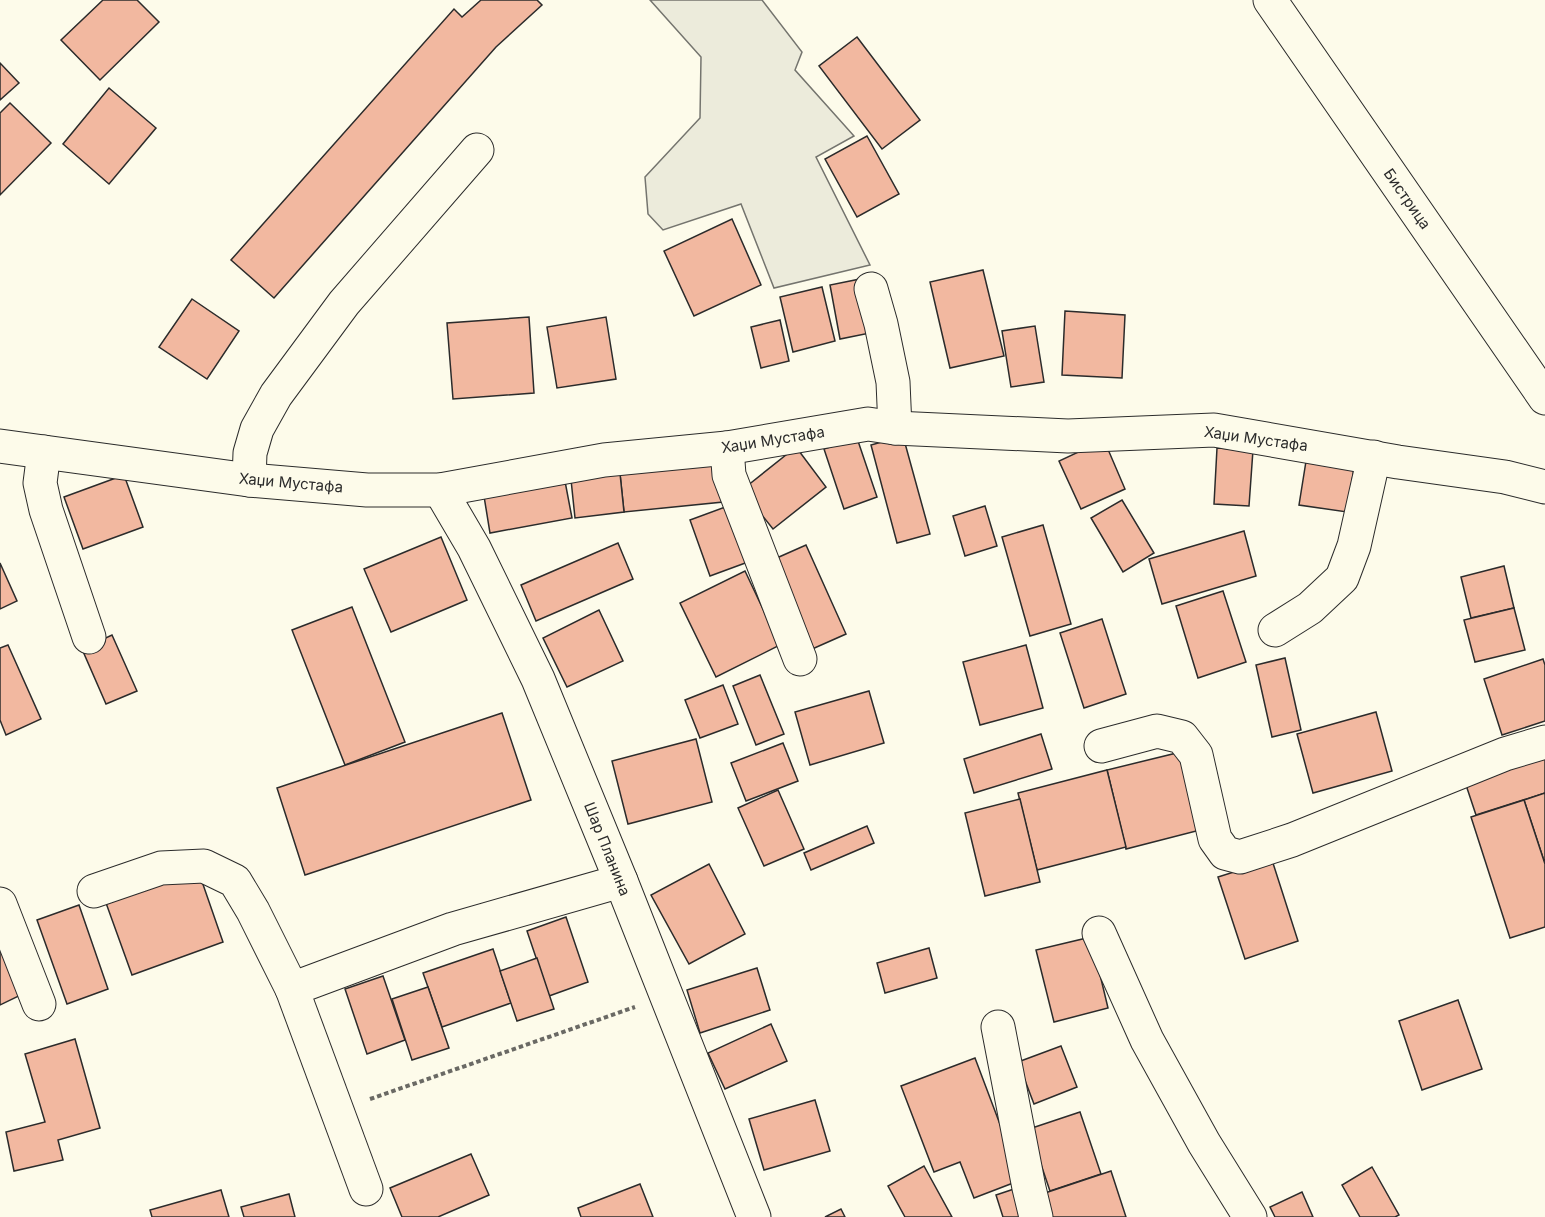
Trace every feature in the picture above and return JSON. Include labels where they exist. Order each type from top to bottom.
[{"type":"street","name":"Бистрица","points":[[1270,0],[1545,398]]},
{"type":"street","points":[[249,480],[250,453],[257,429],[276,395],[344,303],[477,150]]},
{"type":"street","points":[[871,289],[893,382],[895,428]]},
{"type":"street","name":"Хаџи Мустафа","points":[[0,446],[249,480],[367,490],[440,490],[604,460],[727,448],[868,424],[895,428],[1068,436],[1214,430],[1505,477],[1545,487]]},
{"type":"street","points":[[727,448],[729,475],[800,659]]},
{"type":"street","points":[[44,452],[40,483],[46,510],[90,637]]},
{"type":"street","points":[[1275,630],[1310,608],[1342,578],[1354,546],[1374,457]]},
{"type":"street","name":"Шар Планина","points":[[440,490],[474,548],[538,679],[754,1217]]},
{"type":"street","points":[[1101,746],[1157,731],[1182,737],[1196,755],[1215,838],[1225,853],[1240,857],[1292,840],[1505,754],[1545,742]]},
{"type":"street","points":[[94,891],[161,868],[204,866],[235,881],[254,911],[292,989],[366,1189]]},
{"type":"street","points":[[292,989],[453,929],[621,881]]},
{"type":"street","points":[[0,904],[39,1004]]},
{"type":"street","points":[[1099,933],[1147,1040],[1204,1143],[1250,1217]]},
{"type":"street","points":[[998,1027],[1036,1217]]},
{"type":"path","points":[[337,1110],[666,996]]},
{"type":"shaded area","points":[[650,0],[762,0],[802,52],[795,70],[854,136],[816,157],[870,265],[774,288],[741,204],[663,230],[648,214],[645,177],[700,118],[701,57]]},
{"type":"building","points":[[103,0],[137,0],[159,22],[100,80],[61,40]]},
{"type":"building","points":[[481,0],[537,0],[542,5],[496,47],[274,298],[231,260],[454,9],[462,17]]},
{"type":"building","points":[[857,37],[920,120],[882,149],[819,66]]},
{"type":"building","points":[[0,63],[19,83],[0,100]]},
{"type":"building","points":[[109,88],[156,128],[109,184],[63,144]]},
{"type":"building","points":[[10,103],[51,143],[0,195],[0,113]]},
{"type":"building","points":[[867,136],[899,194],[857,217],[825,159]]},
{"type":"building","points":[[732,219],[761,285],[694,316],[664,251]]},
{"type":"building","points":[[983,270],[1004,356],[950,368],[930,282]]},
{"type":"building","points":[[865,278],[875,332],[840,339],[830,285]]},
{"type":"building","points":[[822,287],[835,341],[793,352],[780,297]]},
{"type":"building","points":[[192,299],[239,331],[207,379],[159,347]]},
{"type":"building","points":[[1065,311],[1125,315],[1122,378],[1062,375]]},
{"type":"building","points":[[529,317],[534,393],[453,399],[447,323]]},
{"type":"building","points":[[606,317],[616,379],[557,388],[547,327]]},
{"type":"building","points":[[780,320],[789,361],[761,368],[751,327]]},
{"type":"building","points":[[1035,326],[1044,382],[1011,387],[1002,331]]},
{"type":"building","points":[[903,436],[930,534],[897,543],[871,445]]},
{"type":"building","points":[[857,438],[877,497],[844,509],[824,449]]},
{"type":"building","points":[[1104,440],[1125,489],[1081,509],[1059,461]]},
{"type":"building","points":[[796,447],[826,487],[773,529],[742,490]]},
{"type":"building","points":[[1217,448],[1253,450],[1249,506],[1214,504]]},
{"type":"building","points":[[718,453],[723,502],[624,512],[619,464]]},
{"type":"building","points":[[1307,455],[1355,462],[1347,512],[1299,505]]},
{"type":"building","points":[[619,464],[624,512],[575,518],[570,470]]},
{"type":"building","points":[[124,475],[143,527],[83,549],[64,497]]},
{"type":"building","points":[[564,476],[572,518],[490,533],[483,490]]},
{"type":"building","points":[[1122,500],[1154,553],[1123,572],[1091,518]]},
{"type":"building","points":[[728,506],[748,562],[710,576],[690,520]]},
{"type":"building","points":[[985,506],[997,546],[965,556],[953,516]]},
{"type":"building","points":[[1043,525],[1071,624],[1030,636],[1002,537]]},
{"type":"building","points":[[1244,531],[1256,576],[1162,604],[1149,559]]},
{"type":"building","points":[[441,537],[467,600],[391,632],[364,569]]},
{"type":"building","points":[[618,543],[633,579],[536,621],[521,585]]},
{"type":"building","points":[[806,545],[846,634],[810,650],[770,561]]},
{"type":"building","points":[[0,563],[17,601],[0,609]]},
{"type":"building","points":[[1504,566],[1514,608],[1471,618],[1461,577]]},
{"type":"building","points":[[745,571],[780,645],[716,677],[680,603]]},
{"type":"building","points":[[1223,591],[1246,662],[1198,678],[1176,606]]},
{"type":"building","points":[[352,607],[405,742],[345,765],[292,630]]},
{"type":"building","points":[[1514,608],[1525,650],[1475,662],[1464,620]]},
{"type":"building","points":[[599,610],[623,661],[567,687],[543,638]]},
{"type":"building","points":[[1102,619],[1126,694],[1084,708],[1060,633]]},
{"type":"building","points":[[112,635],[137,691],[106,704],[82,649]]},
{"type":"building","points":[[8,645],[41,719],[6,735],[0,720],[0,648]]},
{"type":"building","points":[[1026,645],[1043,708],[980,725],[963,662]]},
{"type":"building","points":[[1285,658],[1301,730],[1272,737],[1256,665]]},
{"type":"building","points":[[1543,659],[1545,665],[1545,721],[1502,735],[1484,679]]},
{"type":"building","points":[[760,675],[784,734],[756,745],[733,686]]},
{"type":"building","points":[[723,685],[738,724],[700,738],[685,700]]},
{"type":"building","points":[[869,691],[884,743],[810,765],[795,712]]},
{"type":"building","points":[[1376,712],[1392,771],[1313,793],[1297,734]]},
{"type":"building","points":[[502,713],[531,800],[305,875],[277,788]]},
{"type":"building","points":[[1041,734],[1052,769],[974,793],[964,759]]},
{"type":"building","points":[[696,739],[712,802],[628,824],[612,761]]},
{"type":"building","points":[[783,743],[798,781],[746,801],[731,763]]},
{"type":"building","points":[[1189,750],[1208,828],[1126,849],[1107,770]]},
{"type":"building","points":[[1545,752],[1545,793],[1476,815],[1464,779]]},
{"type":"building","points":[[1107,770],[1126,847],[1037,870],[1018,793]]},
{"type":"building","points":[[778,790],[804,849],[764,866],[738,808]]},
{"type":"building","points":[[1545,793],[1545,864],[1524,800]]},
{"type":"building","points":[[1020,799],[1040,882],[985,896],[965,813]]},
{"type":"building","points":[[1524,800],[1545,864],[1545,927],[1510,938],[1471,817]]},
{"type":"building","points":[[867,826],[874,843],[811,870],[804,853]]},
{"type":"building","points":[[1272,860],[1298,941],[1245,959],[1218,877]]},
{"type":"building","points":[[709,864],[745,934],[689,964],[651,895]]},
{"type":"building","points":[[198,870],[223,942],[132,975],[106,903]]},
{"type":"building","points":[[79,905],[108,989],[67,1004],[37,920]]},
{"type":"building","points":[[566,917],[588,982],[549,996],[527,931]]},
{"type":"building","points":[[0,935],[25,993],[0,1005]]},
{"type":"building","points":[[1091,937],[1108,1008],[1054,1022],[1036,950]]},
{"type":"building","points":[[929,948],[937,978],[885,993],[877,963]]},
{"type":"building","points":[[493,949],[511,1003],[442,1027],[423,973]]},
{"type":"building","points":[[537,958],[554,1009],[517,1021],[500,971]]},
{"type":"building","points":[[757,968],[770,1010],[700,1033],[687,990]]},
{"type":"building","points":[[383,976],[405,1040],[367,1054],[345,989]]},
{"type":"building","points":[[428,987],[449,1048],[412,1060],[392,999]]},
{"type":"building","points":[[1458,1000],[1482,1069],[1422,1090],[1399,1021]]},
{"type":"building","points":[[771,1024],[787,1061],[725,1089],[708,1053]]},
{"type":"building","points":[[75,1039],[100,1128],[58,1140],[63,1160],[14,1171],[6,1132],[45,1122],[25,1054]]},
{"type":"building","points":[[1061,1046],[1077,1087],[1034,1104],[1018,1062]]},
{"type":"building","points":[[975,1058],[1021,1180],[974,1198],[960,1162],[934,1172],[901,1086]]},
{"type":"building","points":[[815,1100],[830,1151],[764,1170],[749,1119]]},
{"type":"building","points":[[1080,1112],[1101,1174],[1050,1191],[1029,1129]]},
{"type":"building","points":[[471,1154],[489,1195],[438,1217],[402,1217],[390,1188]]},
{"type":"building","points":[[924,1166],[952,1217],[905,1217],[888,1186]]},
{"type":"building","points":[[1372,1167],[1399,1215],[1360,1217],[1342,1185]]},
{"type":"building","points":[[1111,1171],[1126,1217],[1047,1217],[1039,1195]]},
{"type":"building","points":[[640,1184],[653,1217],[581,1217],[578,1208]]},
{"type":"building","points":[[1014,1189],[1023,1217],[1003,1217],[996,1195]]},
{"type":"building","points":[[221,1190],[229,1217],[152,1217],[150,1210]]},
{"type":"building","points":[[1302,1192],[1313,1217],[1275,1217],[1270,1207]]},
{"type":"building","points":[[289,1194],[295,1217],[244,1217],[241,1207]]},
{"type":"building","points":[[841,1209],[845,1217],[825,1217]]}]
